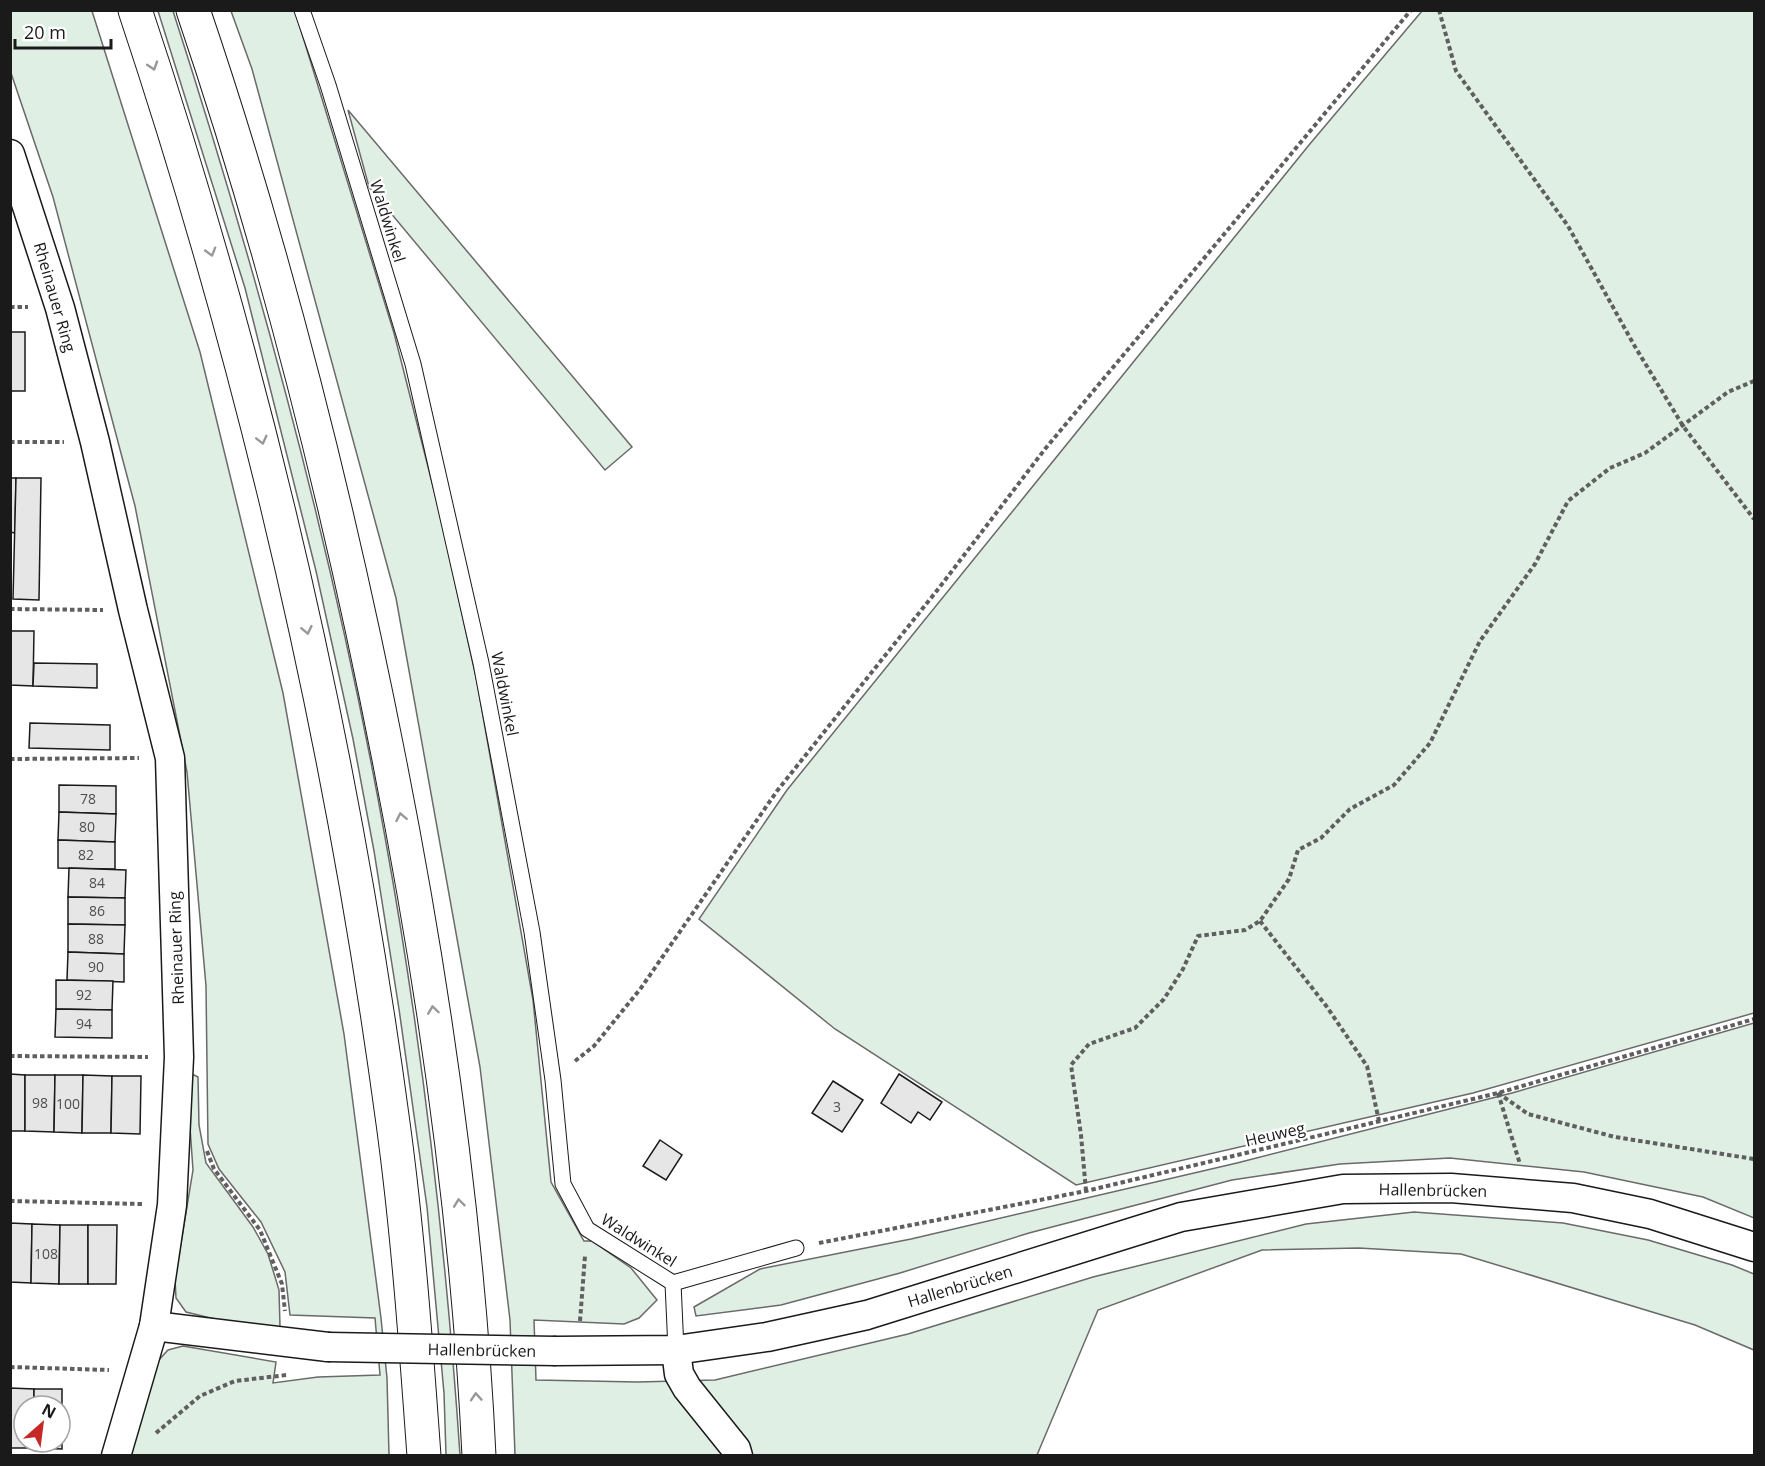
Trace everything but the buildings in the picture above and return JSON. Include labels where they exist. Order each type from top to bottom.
[{"type":"highway","points":[[135,10],[200,215],[256,416],[287,542],[332,749],[378,1015],[394,1127],[404,1214],[424,1455]]},
{"type":"highway","points":[[193,10],[255,204],[307,388],[363,627],[413,880],[445,1093],[463,1234],[479,1455]]},
{"type":"street","name":"Rheinauer Ring","points":[[10,154],[60,308],[95,442],[133,610],[170,758],[179,1057],[172,1205],[154,1326],[116,1455]]},
{"type":"street","name":"Hallenbrücken","points":[[154,1326],[328,1347],[556,1351],[676,1350],[767,1337],[867,1315],[1181,1217],[1343,1189],[1451,1188],[1573,1198],[1650,1214],[1755,1247]]},
{"type":"street","points":[[676,1350],[679,1374],[687,1388],[736,1449],[738,1455]]},
{"type":"lane","name":"Waldwinkel","points":[[302,10],[328,85],[413,364],[481,663],[532,932],[553,1080],[563,1184],[587,1229],[673,1283],[676,1350]]},
{"type":"lane","points":[[673,1283],[796,1248]]},
{"type":"path","points":[[553,1080],[594,1046],[640,988],[777,791],[939,588],[1045,449],[1411,10]]},
{"type":"path","points":[[1439,10],[1456,71],[1568,226],[1634,345],[1683,426],[1755,519]]},
{"type":"path","points":[[1086,1191],[1071,1065],[1089,1044],[1135,1028],[1164,999],[1183,969],[1198,936],[1245,930],[1260,921],[1289,879],[1298,850],[1321,838],[1350,809],[1394,785],[1430,743],[1480,641],[1534,564],[1568,501],[1610,468],[1645,453],[1728,392],[1755,381]]},
{"type":"path","points":[[10,442],[95,442]]},
{"type":"path","points":[[10,609],[133,610]]},
{"type":"path","points":[[10,759],[170,758]]},
{"type":"path","points":[[1260,921],[1326,1007],[1367,1066],[1379,1121]]},
{"type":"path","name":"Heuweg","points":[[796,1248],[1086,1191],[1498,1093],[1755,1019]]},
{"type":"path","points":[[10,1056],[179,1057]]},
{"type":"path","points":[[1498,1093],[1528,1114],[1583,1129],[1615,1137],[1755,1159]]},
{"type":"path","points":[[1498,1093],[1522,1170]]},
{"type":"path","points":[[205,1146],[214,1169],[260,1230],[282,1284],[286,1321]]},
{"type":"path","points":[[10,1201],[172,1205]]},
{"type":"path","points":[[580,1328],[587,1229]]},
{"type":"path","points":[[10,1367],[142,1370]]},
{"type":"path","points":[[153,1437],[200,1396],[235,1381],[287,1375]]},
{"type":"green space","points":[[10,11],[92,11],[200,352],[283,693],[344,1034],[381,1318],[387,1378],[389,1455],[129,1455],[158,1361],[168,1350],[183,1346],[276,1362],[273,1383],[318,1377],[380,1375],[375,1318],[290,1315],[285,1272],[261,1222],[219,1169],[208,1144],[206,986],[187,772],[135,506],[53,197],[11,73]]},
{"type":"green space","points":[[158,11],[173,11],[236,215],[293,420],[319,524],[365,732],[398,914],[421,1068],[448,1300],[460,1455],[446,1455],[444,1393],[427,1207],[399,1009],[374,851],[353,739],[316,571],[245,288]]},
{"type":"green space","points":[[231,11],[295,11],[394,333],[441,518],[477,682],[533,1000],[551,1182],[584,1241],[592,1241],[631,1268],[657,1300],[639,1318],[624,1324],[534,1320],[536,1380],[638,1382],[715,1380],[908,1334],[1093,1277],[1306,1224],[1414,1212],[1563,1223],[1648,1240],[1732,1265],[1754,1274],[1754,1350],[1695,1325],[1461,1254],[1359,1248],[1262,1250],[1098,1310],[1037,1455],[515,1455],[510,1320],[480,1067],[396,598],[252,69]]},
{"type":"green space","points":[[1422,11],[1754,11],[1754,1013],[1473,1093],[1076,1185],[835,1029],[699,919],[787,790],[1309,145]]},
{"type":"green space","points":[[348,110],[632,447],[605,470],[369,187]]},
{"type":"green space","points":[[1754,1023],[1754,1218],[1703,1197],[1584,1172],[1450,1158],[1340,1164],[1232,1180],[1029,1233],[900,1273],[781,1305],[696,1316],[694,1307],[760,1269],[911,1239],[1237,1163],[1512,1093]]},
{"type":"green space","points":[[186,1071],[198,1077],[199,1125],[206,1163],[253,1227],[268,1254],[279,1290],[280,1327],[227,1322],[186,1312],[176,1298],[175,1279],[193,1170]]}]
